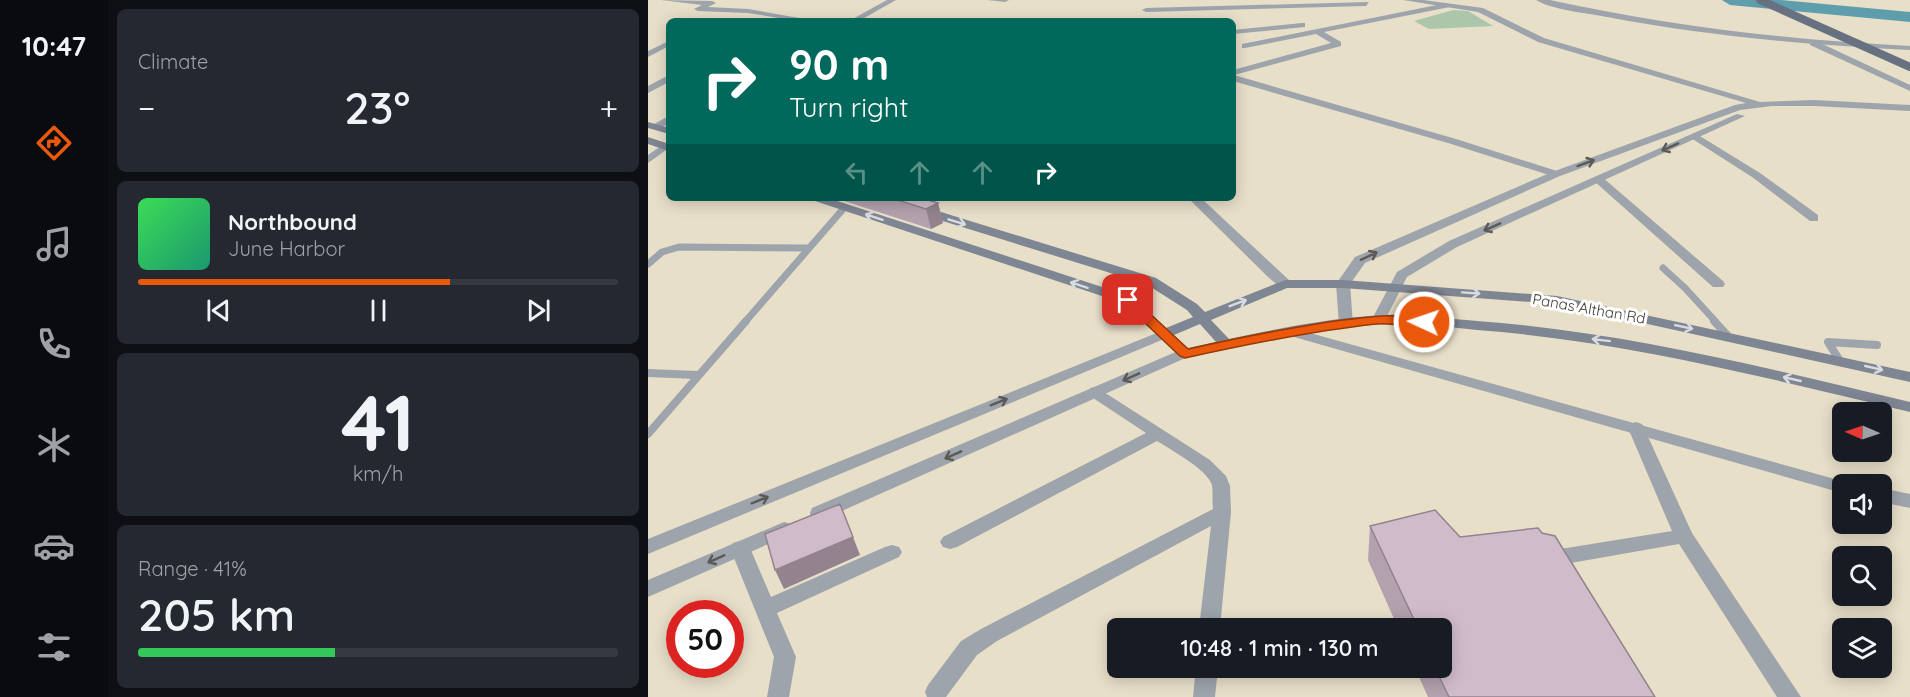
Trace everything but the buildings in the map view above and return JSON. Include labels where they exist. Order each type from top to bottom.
[{"type":"main road","points":[[1760,0],[1910,67]]},
{"type":"main road","points":[[1778,0],[1910,58]]},
{"type":"main road","points":[[648,141],[666,147]]},
{"type":"main road","points":[[824,201],[1128,300],[1185,353]]},
{"type":"main road","points":[[915,209],[1151,281],[1192,307],[1226,344]]},
{"type":"main road","name":"Panas Althan Rd","points":[[1164,334],[1285,284],[1342,284],[1557,300],[1910,377]]},
{"type":"main road","name":"Panas Althan Rd","points":[[1185,353],[1292,332],[1379,319],[1493,326],[1612,341],[1723,363],[1910,407]]},
{"type":"street","points":[[664,0],[713,1]]},
{"type":"street","points":[[859,18],[892,0]]},
{"type":"street","points":[[991,0],[1005,0]]},
{"type":"street","points":[[1407,0],[1480,10],[1547,42],[1761,104]]},
{"type":"street","points":[[1540,0],[1594,13],[1695,30],[1814,43],[1908,49]]},
{"type":"street","points":[[713,1],[698,9],[748,11],[771,18]]},
{"type":"street","points":[[1146,10],[1365,2],[1368,12],[1309,25],[1236,32]]},
{"type":"street","points":[[1245,46],[1447,5]]},
{"type":"street","points":[[1246,7],[1248,31]]},
{"type":"street","points":[[720,18],[735,11]]},
{"type":"street","points":[[1236,72],[1338,44],[1316,31]]},
{"type":"street","points":[[648,41],[666,42]]},
{"type":"street","points":[[1236,42],[1277,59]]},
{"type":"street","points":[[1814,43],[1910,88]]},
{"type":"street","points":[[648,54],[666,44]]},
{"type":"street","points":[[1236,74],[1556,174]]},
{"type":"street","points":[[648,90],[666,80]]},
{"type":"street","points":[[1346,324],[1342,284],[1360,260],[1556,174],[1738,107],[1814,103],[1910,108]]},
{"type":"street","points":[[1379,319],[1393,288],[1402,275],[1453,244],[1745,114],[1773,109],[1841,110],[1910,116]]},
{"type":"street","points":[[652,126],[666,120]]},
{"type":"street","points":[[1695,136],[1756,175],[1814,218]]},
{"type":"street","points":[[648,160],[666,148]]},
{"type":"street","points":[[1598,179],[1718,284]]},
{"type":"street","points":[[1197,201],[1228,229],[1257,262],[1285,284]]},
{"type":"street","points":[[1292,332],[1832,484]]},
{"type":"street","points":[[648,547],[1164,334]]},
{"type":"street","points":[[648,589],[1185,353]]},
{"type":"street","points":[[1096,392],[1204,464],[1217,476],[1221,486],[1222,512],[1211,618]]},
{"type":"street","points":[[1636,429],[1684,536],[1790,697]]},
{"type":"street","points":[[950,542],[1157,434]]},
{"type":"street","points":[[1892,497],[1910,501]]},
{"type":"street","points":[[936,692],[969,648],[989,635],[1222,512]]},
{"type":"street","points":[[1542,560],[1684,536]]},
{"type":"street","points":[[740,548],[785,657],[778,697]]},
{"type":"street","points":[[765,609],[892,552]]},
{"type":"street","points":[[1204,697],[1206,678]]},
{"type":"lane","points":[[648,434],[844,208]]},
{"type":"lane","points":[[648,264],[662,252],[679,247],[808,248]]},
{"type":"lane","points":[[1663,268],[1685,288],[1728,336]]},
{"type":"lane","points":[[1840,361],[1828,342],[1877,345]]},
{"type":"lane","points":[[648,373],[697,375]]},
{"type":"green space","points":[[1453,10],[1468,11],[1493,26],[1429,29],[1414,21]]},
{"type":"waterway","points":[[1730,0],[1910,17]]},
{"type":"route","points":[[1128,300],[1185,353],[1258,337],[1379,319],[1424,322]]}]
